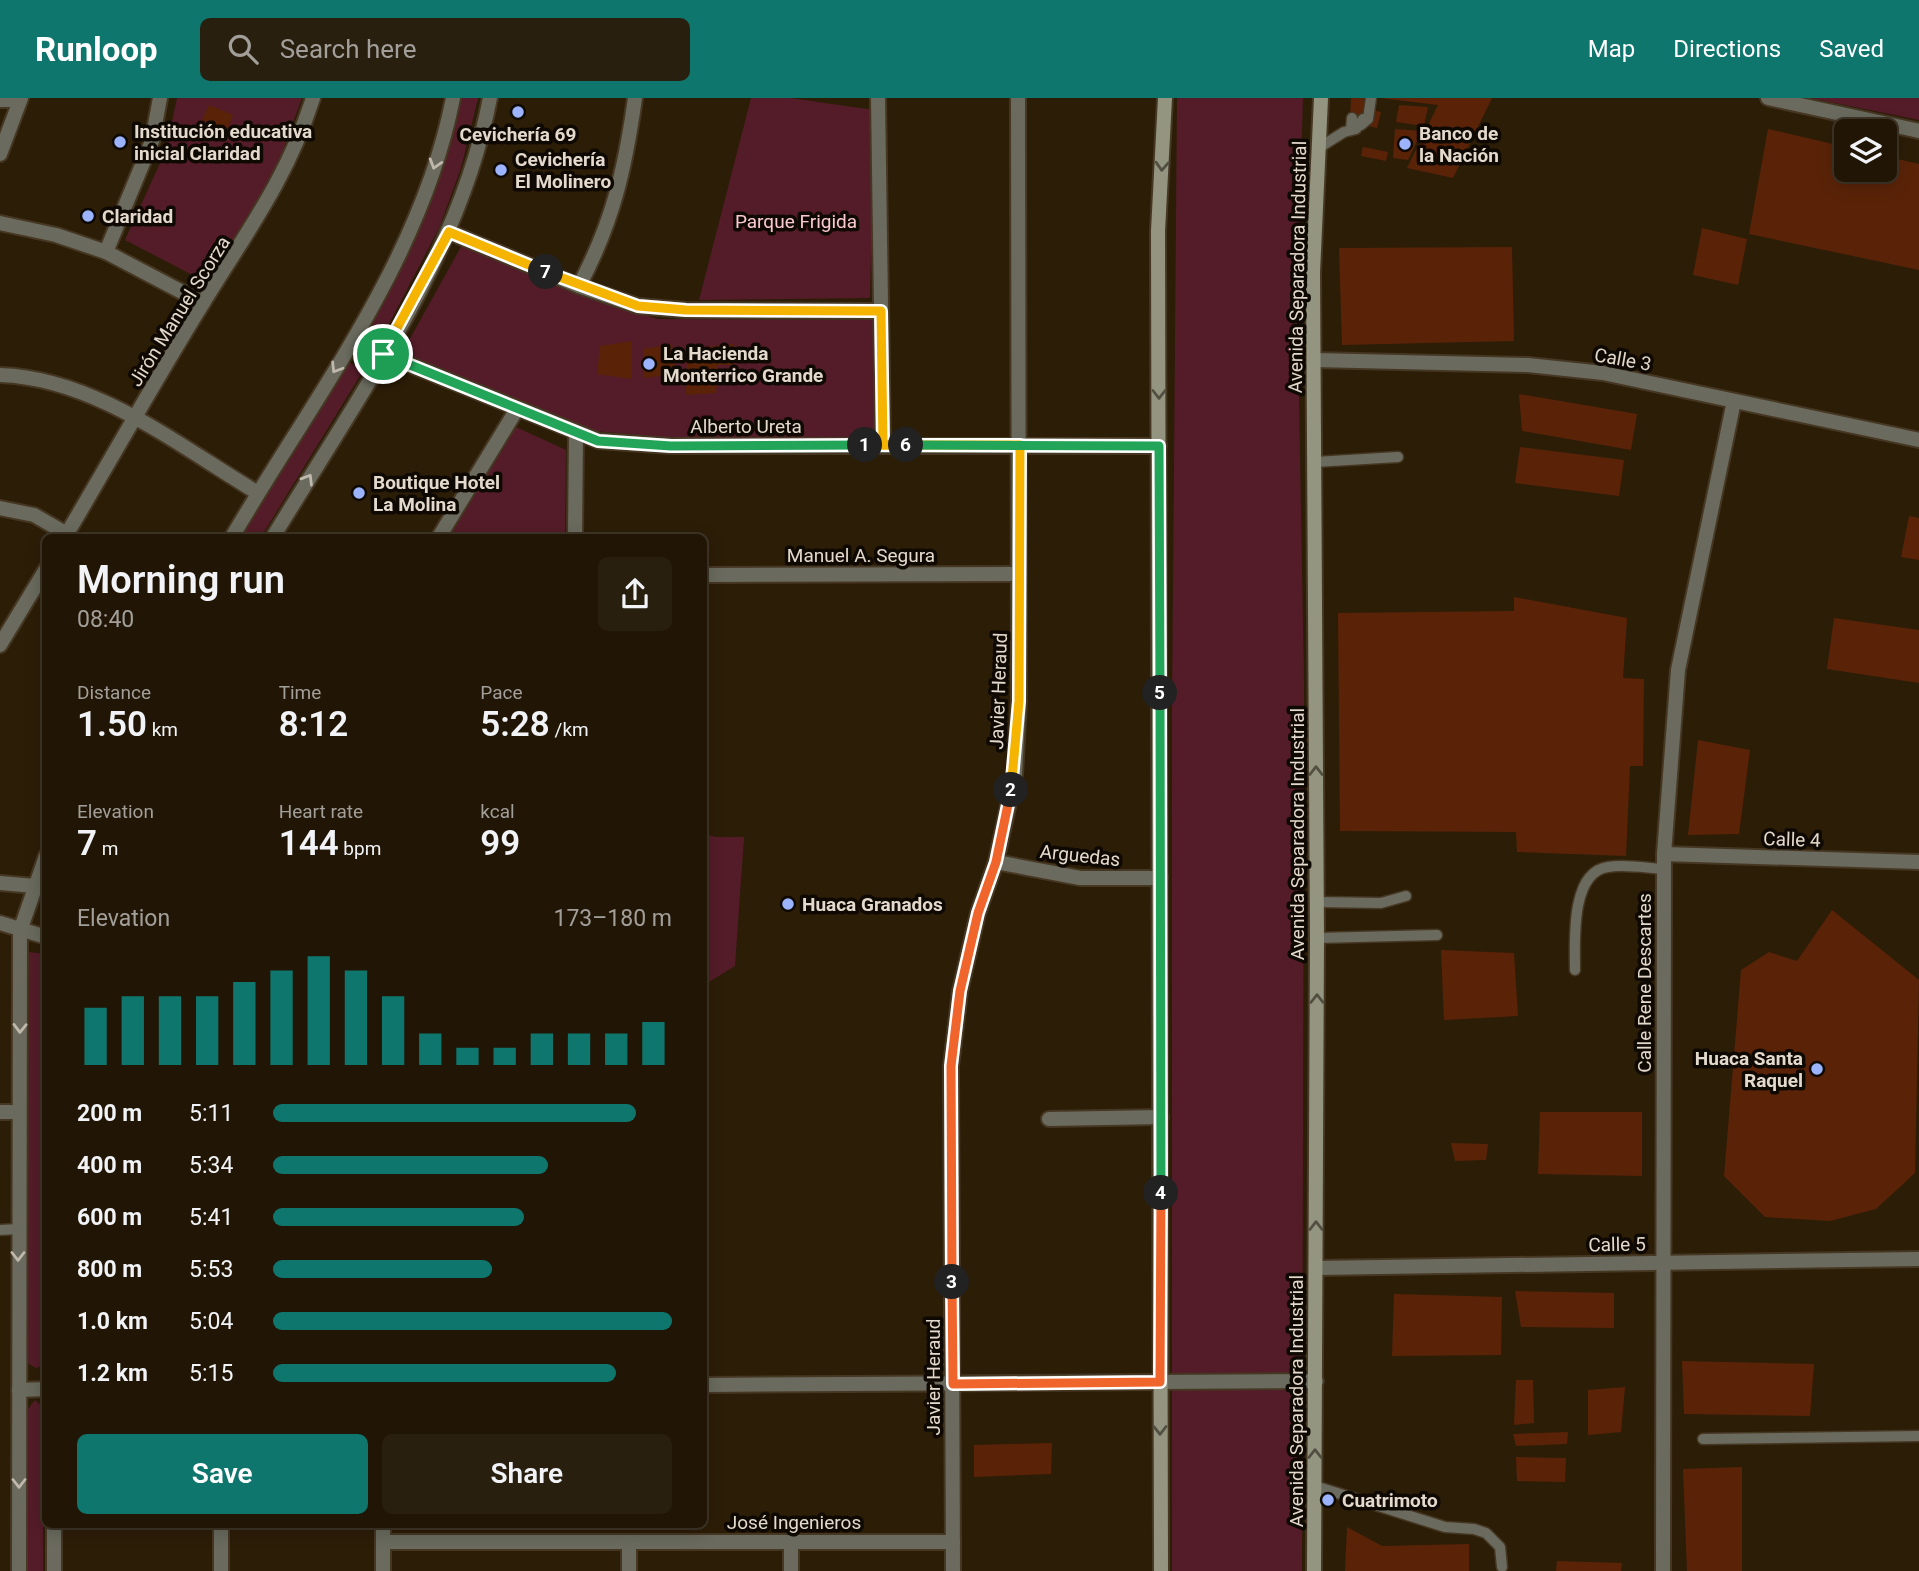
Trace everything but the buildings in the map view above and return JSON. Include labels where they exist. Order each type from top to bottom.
[{"type":"main road","points":[[1161,1571],[1158,231],[1165,98]]},
{"type":"main road","name":"Avenida Separadora Industrial","points":[[1314,1571],[1317,902],[1313,272],[1321,98]]},
{"type":"street","points":[[106,252],[152,141],[160,98]]},
{"type":"street","name":"Jirón Manuel Scorza","points":[[67,534],[203,303],[251,232],[284,172],[313,98]]},
{"type":"street","points":[[234,534],[354,339],[421,211],[453,98]]},
{"type":"street","points":[[275,534],[383,354],[449,232],[485,128],[490,98]]},
{"type":"street","points":[[579,286],[602,243],[626,166],[635,98]]},
{"type":"street","points":[[878,98],[883,445]]},
{"type":"street","name":"Javier Heraud","points":[[953,1571],[951,1066],[960,991],[978,913],[996,862],[1014,774],[1019,701],[1018,98]]},
{"type":"street","points":[[1768,98],[1919,131]]},
{"type":"street","points":[[0,100],[20,99],[0,154]]},
{"type":"street","points":[[0,223],[56,235],[106,252],[203,303]]},
{"type":"street","points":[[449,232],[579,286],[638,306],[686,310],[881,311]]},
{"type":"street","name":"Alberto Ureta","points":[[354,339],[383,354],[598,441],[671,446],[1159,446]]},
{"type":"street","name":"Calle 3","points":[[1315,360],[1528,365],[1603,373],[1919,440]]},
{"type":"street","points":[[0,375],[64,385],[135,420],[258,493]]},
{"type":"street","name":"Calle Rene Descartes","points":[[1663,1571],[1664,854],[1678,670],[1734,401]]},
{"type":"street","points":[[441,534],[517,409]]},
{"type":"street","points":[[575,534],[576,433]]},
{"type":"street","points":[[0,508],[34,515],[63,534]]},
{"type":"street","name":"Manuel A. Segura","points":[[707,575],[1020,574]]},
{"type":"street","points":[[0,645],[42,576]]},
{"type":"street","name":"Calle 4","points":[[1664,854],[1919,862]]},
{"type":"street","name":"Arguedas","points":[[996,862],[1080,878],[1160,878]]},
{"type":"street","points":[[0,883],[40,885],[20,931],[19,1571]]},
{"type":"street","points":[[0,923],[42,936]]},
{"type":"street","points":[[0,1112],[18,1112]]},
{"type":"street","points":[[1049,1119],[1161,1117]]},
{"type":"street","name":"Calle 5","points":[[1316,1268],[1919,1259]]},
{"type":"street","points":[[707,1385],[1316,1381]]},
{"type":"street","points":[[19,1390],[42,1390]]},
{"type":"street","points":[[54,1528],[54,1571]]},
{"type":"street","points":[[220,1528],[221,1571]]},
{"type":"street","points":[[383,1528],[383,1571]]},
{"type":"street","name":"José Ingenieros","points":[[383,1542],[953,1542]]},
{"type":"street","points":[[629,1542],[629,1571]]},
{"type":"street","points":[[791,1542],[791,1571]]},
{"type":"lane","points":[[1317,149],[1357,123],[1368,119],[1371,98]]},
{"type":"lane","points":[[1315,462],[1398,457]]},
{"type":"lane","points":[[1575,970],[1575,916],[1580,897],[1595,872],[1607,867],[1664,869]]},
{"type":"lane","points":[[1317,902],[1381,903],[1406,896]]},
{"type":"lane","points":[[1317,938],[1437,935]]},
{"type":"lane","points":[[0,1230],[18,1229]]},
{"type":"lane","points":[[1703,1439],[1919,1436]]},
{"type":"lane","points":[[1315,1486],[1445,1527],[1486,1534],[1500,1547],[1502,1566]]},
{"type":"green space","points":[[177,98],[302,98],[275,172],[208,283],[125,240],[166,150]]},
{"type":"green space","points":[[458,98],[478,98],[461,168],[439,228],[380,341],[369,342],[366,336],[420,225],[437,182]]},
{"type":"green space","name":"Parque Frigida","points":[[751,98],[790,98],[874,110],[870,298],[699,300]]},
{"type":"green space","points":[[1177,98],[1303,98],[1297,287],[1304,681],[1302,1571],[1172,1571],[1172,708]]},
{"type":"green space","points":[[1810,98],[1919,98],[1919,120]]},
{"type":"green space","points":[[462,245],[571,292],[658,319],[874,320],[876,437],[674,438],[594,431],[402,353]]},
{"type":"green space","points":[[347,361],[363,371],[263,534],[240,534]]},
{"type":"green space","points":[[516,427],[566,450],[565,534],[451,534]]},
{"type":"green space","points":[[707,835],[744,837],[735,966],[707,983]]},
{"type":"green space","points":[[29,952],[42,954],[42,1366],[36,1368],[27,1363]]},
{"type":"green space","points":[[35,1400],[42,1406],[43,1571],[28,1571],[28,1409]]},
{"type":"place","name":"Cevichería 69","points":[[518,112]]},
{"type":"place","name":"Institución educativa inicial Claridad","points":[[120,142]]},
{"type":"place","name":"Banco de la Nación","points":[[1405,144]]},
{"type":"place","name":"Cevichería El Molinero","points":[[501,170]]},
{"type":"place","name":"Claridad","points":[[88,216]]},
{"type":"place","name":"La Hacienda Monterrico Grande","points":[[649,364]]},
{"type":"place","name":"Boutique Hotel La Molina","points":[[359,493]]},
{"type":"place","name":"Huaca Granados","points":[[788,904]]},
{"type":"place","name":"Huaca Santa Raquel","points":[[1817,1069]]},
{"type":"place","name":"Cuatrimoto","points":[[1328,1500]]},
{"type":"route","points":[[383,354],[449,232],[579,286],[638,306],[686,310],[881,311],[883,445],[1020,445],[1159,446],[1162,1162],[1160,1382],[953,1384],[951,1066],[960,991],[978,913],[996,862],[1014,774],[1019,701],[1020,445],[671,446],[598,441],[383,354]]}]
